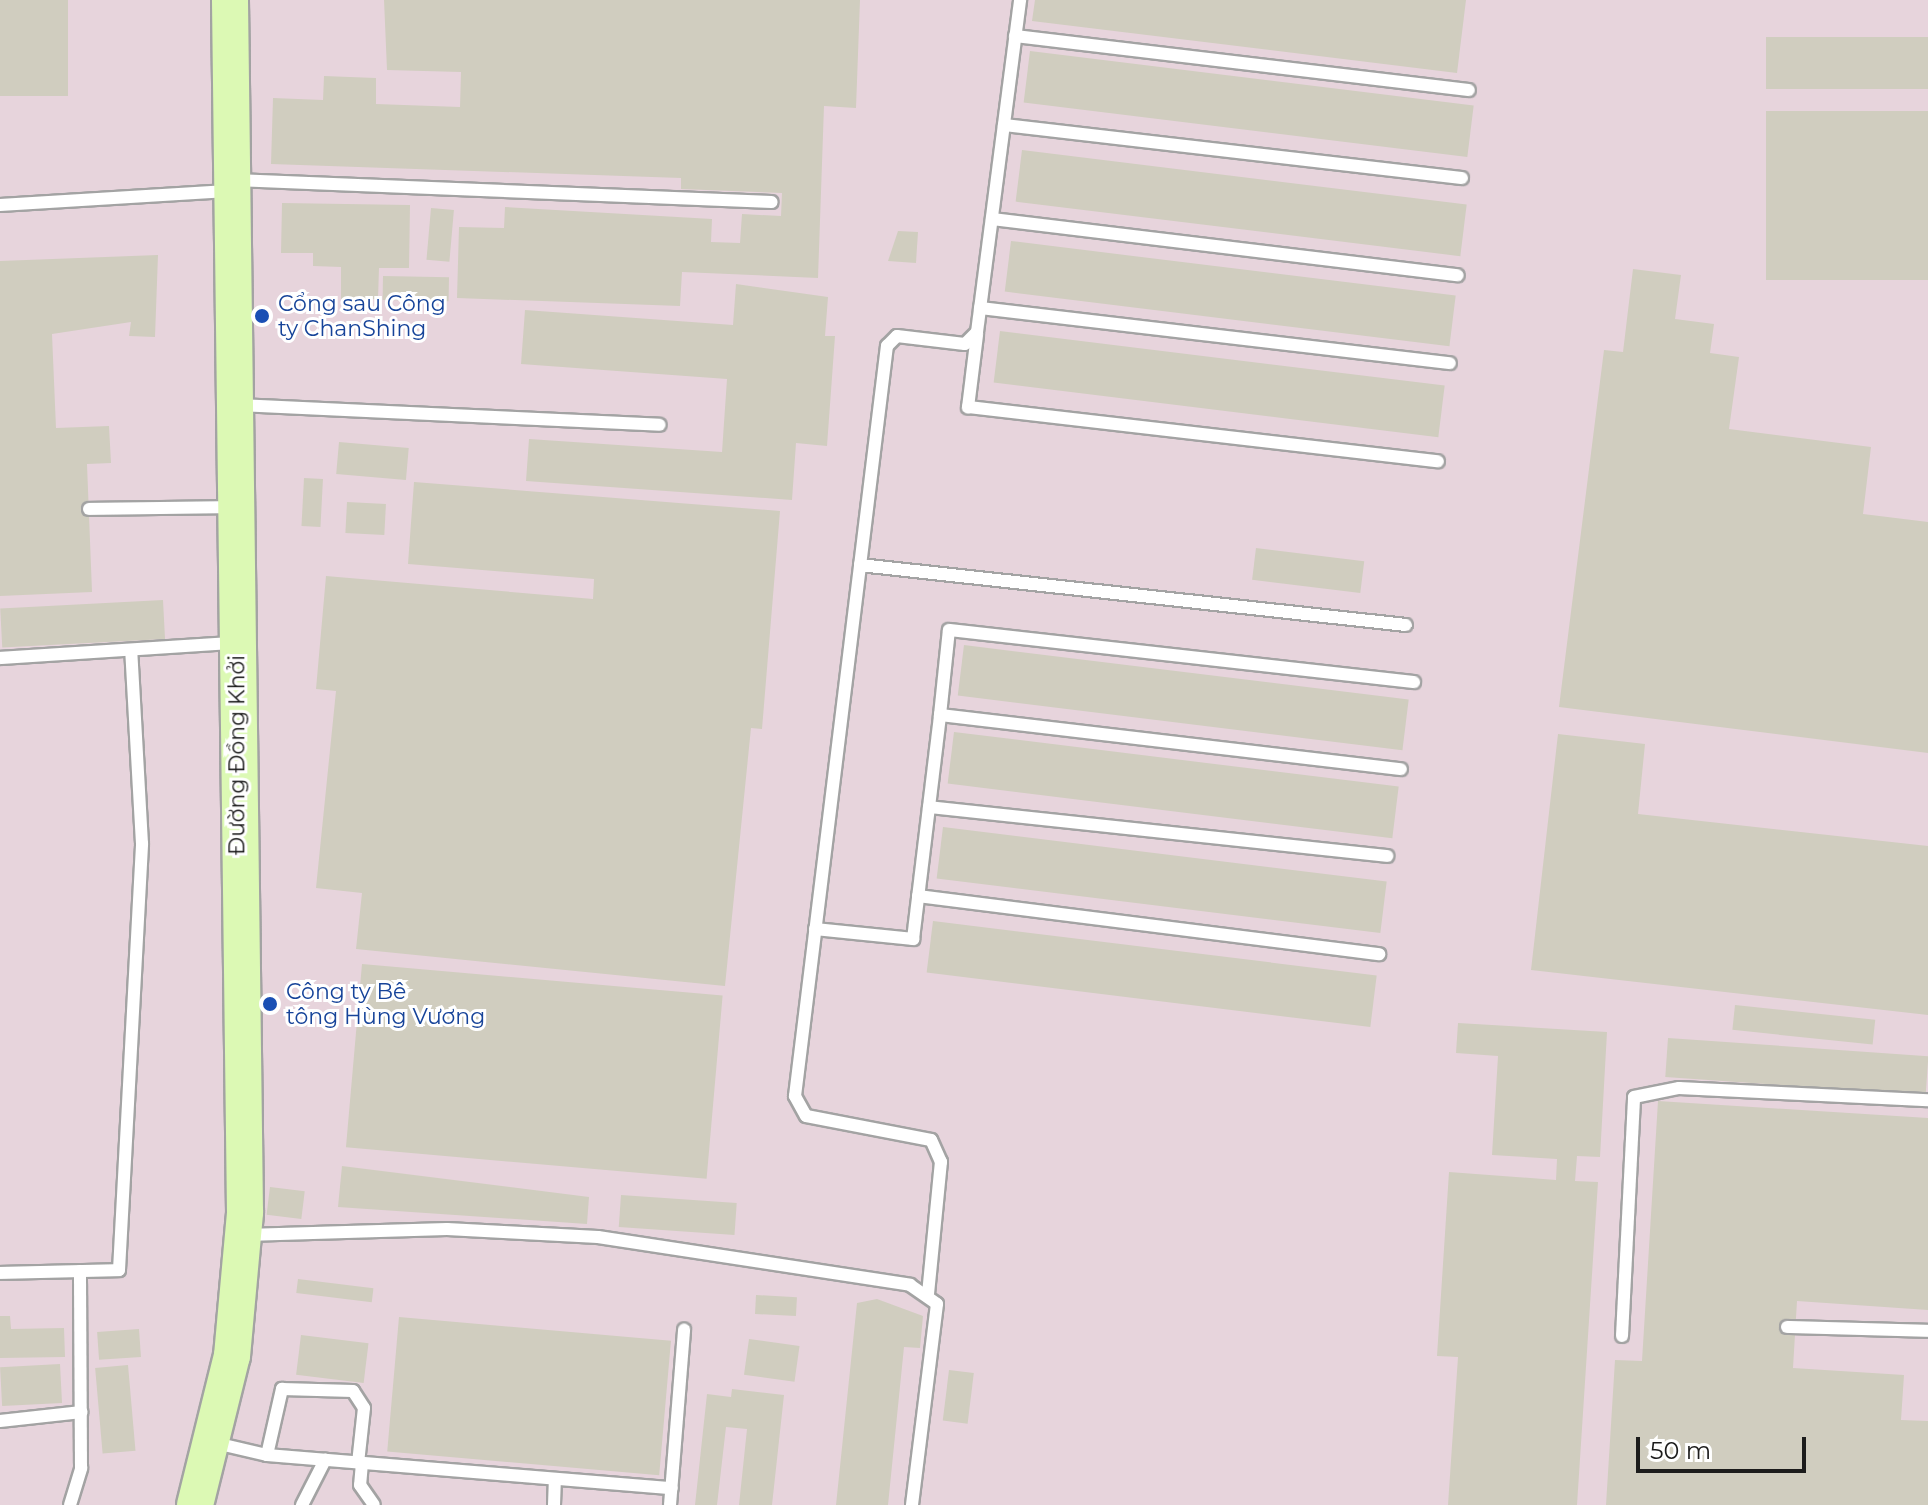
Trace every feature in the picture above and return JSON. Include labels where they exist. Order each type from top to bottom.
[{"type":"main road","name":"Đường Đồng Khởi","points":[[195,1505],[232,1356],[242,1235],[232,507],[230,0]]},
{"type":"lane","points":[[1020,0],[968,407],[1438,461]]},
{"type":"lane","points":[[1015,36],[1469,90]]},
{"type":"lane","points":[[1004,125],[1462,178]]},
{"type":"lane","points":[[0,205],[232,186],[772,202]]},
{"type":"lane","points":[[992,219],[1458,275]]},
{"type":"lane","points":[[980,308],[1450,363]]},
{"type":"lane","points":[[928,1294],[941,1162],[931,1140],[797,1108],[815,929],[889,341],[897,336],[965,344],[977,332]]},
{"type":"lane","points":[[232,405],[660,425]]},
{"type":"lane","points":[[89,509],[232,507]]},
{"type":"lane","points":[[860,565],[1406,625]]},
{"type":"lane","points":[[815,929],[913,939],[949,630],[1414,682]]},
{"type":"lane","points":[[0,658],[236,643]]},
{"type":"lane","points":[[0,1273],[119,1270],[142,857],[131,650]]},
{"type":"lane","points":[[940,715],[1401,769]]},
{"type":"lane","points":[[929,807],[1387,856]]},
{"type":"lane","points":[[918,896],[1379,954]]},
{"type":"lane","points":[[1622,1336],[1634,1097],[1679,1088],[1928,1100]]},
{"type":"lane","points":[[242,1235],[447,1229],[598,1237],[910,1285],[928,1294],[937,1304],[935,1353],[912,1505]]},
{"type":"lane","points":[[70,1505],[81,1468],[80,1271]]},
{"type":"lane","points":[[1787,1327],[1928,1331]]},
{"type":"lane","points":[[670,1505],[684,1330]]},
{"type":"lane","points":[[267,1455],[282,1389],[353,1391],[364,1408],[360,1485],[374,1505]]},
{"type":"lane","points":[[0,1421],[82,1412]]},
{"type":"lane","points":[[224,1445],[267,1455],[555,1481],[672,1488]]},
{"type":"lane","points":[[302,1505],[325,1460]]},
{"type":"lane","points":[[554,1505],[555,1481]]},
{"type":"shaded area","points":[[0,0],[218,0],[232,1212],[219,1356],[182,1505],[0,1505]]},
{"type":"shaded area","points":[[243,0],[1928,0],[1928,1505],[209,1505],[224,1445]]},
{"type":"building","points":[[0,0],[68,0],[68,96],[0,96]]},
{"type":"building","points":[[384,0],[860,0],[856,108],[824,106],[818,278],[682,272],[680,306],[457,298],[459,227],[504,228],[505,207],[712,219],[711,242],[740,243],[742,214],[781,216],[782,193],[681,189],[681,178],[271,164],[273,98],[323,100],[324,76],[376,78],[376,104],[460,107],[461,72],[387,70]]},
{"type":"building","points":[[1035,0],[1466,0],[1457,73],[1032,21]]},
{"type":"building","points":[[1766,37],[1928,37],[1928,89],[1766,89]]},
{"type":"building","points":[[1030,51],[1474,105],[1467,157],[1024,103]]},
{"type":"building","points":[[1766,111],[1928,111],[1928,280],[1766,280]]},
{"type":"building","points":[[1022,150],[1467,205],[1460,256],[1016,202]]},
{"type":"building","points":[[282,203],[410,205],[409,268],[379,268],[378,299],[341,299],[341,267],[313,266],[313,253],[281,253]]},
{"type":"building","points":[[431,208],[454,210],[449,262],[426,260]]},
{"type":"building","points":[[898,231],[918,232],[916,263],[888,261]]},
{"type":"building","points":[[1011,241],[1456,296],[1449,346],[1005,292]]},
{"type":"building","points":[[158,255],[155,337],[129,336],[131,322],[52,334],[56,428],[109,426],[111,463],[87,464],[92,592],[0,596],[0,261]]},
{"type":"building","points":[[1633,269],[1681,275],[1675,319],[1714,324],[1710,353],[1739,357],[1729,429],[1871,447],[1863,514],[1928,522],[1928,753],[1559,707],[1604,350],[1623,352]]},
{"type":"building","points":[[383,276],[449,277],[449,301],[383,300]]},
{"type":"building","points":[[736,284],[828,297],[825,336],[835,336],[827,446],[796,443],[792,500],[526,481],[529,439],[722,452],[727,379],[521,364],[525,310],[733,325]]},
{"type":"building","points":[[1000,331],[1445,386],[1438,437],[994,383]]},
{"type":"building","points":[[339,442],[409,448],[406,480],[336,474]]},
{"type":"building","points":[[304,478],[323,479],[320,527],[301,526]]},
{"type":"building","points":[[414,482],[780,511],[762,729],[751,728],[725,986],[356,949],[362,893],[316,888],[336,691],[316,689],[326,576],[593,599],[594,579],[408,564]]},
{"type":"building","points":[[347,502],[386,504],[384,535],[345,533]]},
{"type":"building","points":[[1256,548],[1364,561],[1360,593],[1252,580]]},
{"type":"building","points":[[163,600],[165,639],[2,647],[0,609]]},
{"type":"building","points":[[964,645],[1409,700],[1402,750],[958,696]]},
{"type":"building","points":[[954,732],[1399,787],[1392,838],[948,784]]},
{"type":"building","points":[[1558,734],[1645,744],[1638,814],[1928,846],[1928,1015],[1531,970]]},
{"type":"building","points":[[943,827],[1387,881],[1380,933],[937,879]]},
{"type":"building","points":[[933,921],[1377,975],[1370,1027],[927,973]]},
{"type":"building","points":[[362,964],[723,996],[707,1179],[346,1147]]},
{"type":"building","points":[[1735,1005],[1875,1020],[1873,1045],[1732,1030]]},
{"type":"building","points":[[1458,1023],[1607,1032],[1600,1157],[1577,1156],[1575,1181],[1598,1182],[1577,1505],[1448,1505],[1458,1357],[1437,1356],[1449,1172],[1556,1180],[1557,1159],[1492,1155],[1498,1056],[1456,1053]]},
{"type":"building","points":[[1668,1038],[1928,1056],[1926,1095],[1665,1077]]},
{"type":"building","points":[[1658,1101],[1928,1118],[1928,1310],[1797,1301],[1793,1368],[1904,1375],[1901,1420],[1928,1421],[1928,1505],[1606,1505],[1615,1360],[1642,1361]]},
{"type":"building","points":[[342,1166],[589,1197],[587,1224],[338,1207]]},
{"type":"building","points":[[270,1187],[305,1191],[301,1219],[267,1215]]},
{"type":"building","points":[[621,1195],[737,1203],[734,1235],[619,1227]]},
{"type":"building","points":[[298,1279],[373,1288],[372,1302],[296,1293]]},
{"type":"building","points":[[756,1295],[797,1297],[796,1316],[755,1314]]},
{"type":"building","points":[[877,1299],[923,1316],[920,1348],[904,1347],[888,1505],[836,1505],[857,1303]]},
{"type":"building","points":[[0,1316],[10,1316],[11,1329],[64,1328],[65,1357],[0,1358]]},
{"type":"building","points":[[399,1317],[671,1341],[659,1475],[387,1451]]},
{"type":"building","points":[[139,1329],[141,1357],[99,1360],[97,1332]]},
{"type":"building","points":[[301,1335],[368,1343],[364,1383],[296,1375]]},
{"type":"building","points":[[749,1339],[800,1346],[794,1382],[744,1375]]},
{"type":"building","points":[[60,1364],[62,1403],[2,1406],[0,1367]]},
{"type":"building","points":[[128,1365],[135,1451],[103,1454],[95,1368]]},
{"type":"building","points":[[949,1370],[974,1373],[968,1424],[943,1421]]},
{"type":"building","points":[[732,1389],[784,1395],[772,1505],[739,1505],[747,1429],[726,1427],[717,1505],[695,1505],[707,1394],[731,1397]]},
{"type":"place","name":"Cổng sau Công ty ChanShing","points":[[262,316]]},
{"type":"place","name":"Công ty Bê tông Hùng Vương","points":[[270,1004]]}]
